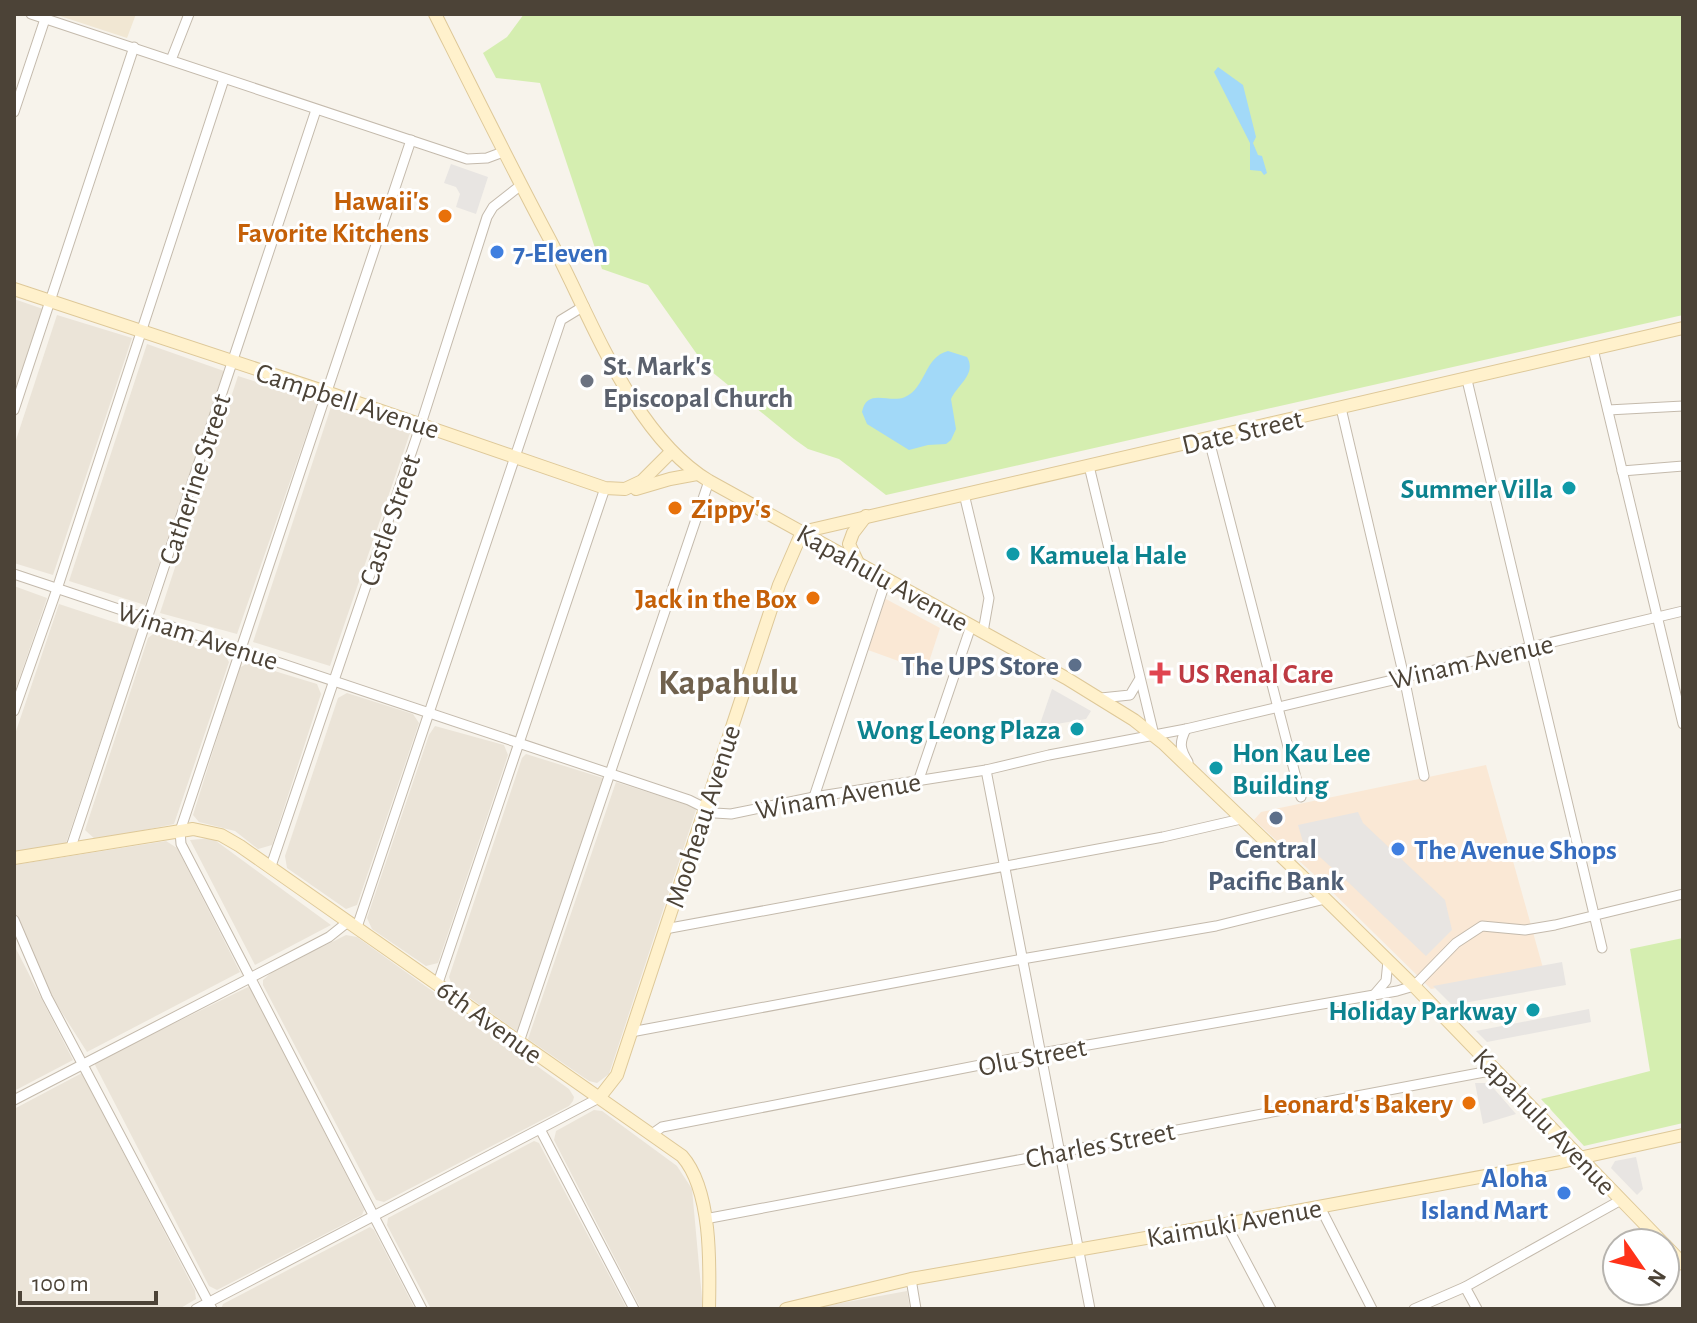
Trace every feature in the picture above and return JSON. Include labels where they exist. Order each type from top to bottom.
[{"type":"street","points":[[31,14],[474,160],[503,152]]},
{"type":"street","points":[[171,60],[189,14]]},
{"type":"street","name":"Kapahulu Avenue","points":[[435,14],[636,408],[671,452],[697,474],[1101,698],[1155,736],[1414,986],[1647,1227]]},
{"type":"street","points":[[14,112],[45,19]]},
{"type":"street","points":[[14,410],[134,47]]},
{"type":"street","points":[[14,711],[224,79]]},
{"type":"street","name":"Catherine Street","points":[[71,847],[316,110]]},
{"type":"street","points":[[411,140],[180,831],[181,844],[422,1309]]},
{"type":"street","name":"Castle Street","points":[[271,866],[421,424],[487,217],[493,207],[521,185]]},
{"type":"street","name":"Campbell Avenue","points":[[14,289],[605,488],[638,489],[697,474]]},
{"type":"street","points":[[14,1100],[353,924],[561,320],[584,306]]},
{"type":"street","name":"Date Street","points":[[802,532],[1683,328]]},
{"type":"street","points":[[1593,349],[1683,724]]},
{"type":"street","points":[[1467,380],[1602,948]]},
{"type":"street","points":[[1608,410],[1683,406]]},
{"type":"street","points":[[1341,408],[1424,776]]},
{"type":"street","points":[[1209,440],[1301,797]]},
{"type":"street","points":[[625,489],[642,481],[671,452]]},
{"type":"street","points":[[1089,466],[1155,736]]},
{"type":"street","points":[[1622,471],[1683,466]]},
{"type":"street","points":[[519,1042],[709,481]]},
{"type":"street","points":[[438,983],[605,488]]},
{"type":"street","points":[[919,779],[989,598],[964,494]]},
{"type":"street","points":[[859,565],[849,544],[866,516]]},
{"type":"street","name":"Mooheau Avenue","points":[[599,1098],[617,1075],[779,585],[802,532]]},
{"type":"street","name":"Winam Avenue","points":[[14,574],[519,742],[689,800],[715,813],[731,814],[814,797],[986,770],[1155,736],[1683,611]]},
{"type":"street","points":[[814,797],[886,580]]},
{"type":"street","points":[[1101,698],[1130,695],[1139,680]]},
{"type":"street","points":[[1186,729],[1180,741],[1181,750],[1196,776]]},
{"type":"street","points":[[986,770],[1090,1309]]},
{"type":"street","points":[[665,929],[1163,837],[1241,819]]},
{"type":"street","name":"6th Avenue","points":[[14,858],[193,829],[221,835],[271,866],[682,1156],[694,1170],[701,1189],[710,1284],[709,1309]]},
{"type":"street","points":[[1414,986],[1456,943],[1482,926],[1525,930],[1683,894]]},
{"type":"street","points":[[631,1032],[1216,926],[1325,899]]},
{"type":"street","points":[[14,920],[47,997],[210,1306]]},
{"type":"street","points":[[1374,995],[1386,981],[1388,961]]},
{"type":"street","name":"Olu Street","points":[[652,1134],[662,1127],[1042,1053],[1414,986]]},
{"type":"street","name":"Charles Street","points":[[705,1219],[1495,1070]]},
{"type":"street","points":[[196,1309],[210,1306],[599,1098]]},
{"type":"street","points":[[541,1131],[634,1309]]},
{"type":"street","name":"Kaimuki Avenue","points":[[786,1309],[911,1279],[1320,1207],[1683,1135]]},
{"type":"street","points":[[1414,1309],[1465,1287],[1621,1200]]},
{"type":"street","points":[[1320,1207],[1372,1309]]},
{"type":"street","points":[[1226,1224],[1271,1309]]},
{"type":"street","points":[[911,1279],[916,1309]]},
{"type":"street","name":"6th Avenue","points":[[710,1284],[718,1309]]},
{"type":"street","points":[[1465,1287],[1477,1309]]},
{"type":"shaded area","points":[[54,14],[136,14],[127,38]]},
{"type":"shaded area","points":[[451,164],[488,177],[476,214],[456,207],[460,194],[456,187],[444,183]]},
{"type":"shaded area","points":[[14,299],[43,309],[14,394]]},
{"type":"shaded area","points":[[57,315],[132,338],[53,575],[14,563],[14,446]]},
{"type":"shaded area","points":[[147,344],[224,371],[145,605],[69,581]]},
{"type":"shaded area","points":[[238,376],[318,401],[237,634],[160,613]]},
{"type":"shaded area","points":[[331,407],[410,433],[330,666],[253,642]]},
{"type":"shaded area","points":[[14,586],[47,598],[14,694]]},
{"type":"shaded area","points":[[884,598],[940,628],[926,671],[868,650]]},
{"type":"shaded area","points":[[59,604],[138,630],[66,843],[14,853],[14,737]]},
{"type":"shaded area","points":[[157,631],[224,654],[229,662],[174,824],[96,840],[85,830],[148,638]]},
{"type":"shaded area","points":[[248,663],[317,684],[321,694],[272,845],[258,849],[235,831],[199,822],[193,815],[239,668]]},
{"type":"shaded area","points":[[1052,689],[1091,711],[1086,719],[1039,727]]},
{"type":"shaded area","points":[[347,693],[413,714],[419,723],[357,905],[346,909],[287,868],[285,856],[338,698]]},
{"type":"shaded area","points":[[435,726],[504,745],[508,755],[438,963],[426,966],[372,929],[367,918],[429,735]]},
{"type":"shaded area","points":[[526,754],[603,778],[519,1033],[452,985],[449,977],[522,758]]},
{"type":"shaded area","name":"The Avenue Shops","points":[[1486,765],[1543,968],[1431,989],[1254,820],[1261,812]]},
{"type":"shaded area","points":[[616,782],[696,810],[609,1074],[597,1083],[589,1081],[528,1039]]},
{"type":"shaded area","points":[[1358,812],[1363,823],[1445,900],[1452,930],[1426,956],[1303,842],[1298,825]]},
{"type":"shaded area","points":[[212,838],[331,925],[255,965],[190,840]]},
{"type":"shaded area","points":[[166,841],[177,848],[240,972],[87,1052],[52,997],[14,916],[14,865]]},
{"type":"shaded area","points":[[346,935],[357,937],[569,1089],[573,1101],[569,1106],[384,1202],[376,1200],[263,985],[263,980],[272,972]]},
{"type":"shaded area","points":[[14,945],[73,1060],[14,1091]]},
{"type":"shaded area","points":[[1562,962],[1566,985],[1452,1005],[1433,986]]},
{"type":"shaded area","points":[[250,986],[364,1210],[362,1215],[217,1290],[209,1286],[94,1063]]},
{"type":"shaded area","points":[[1589,1009],[1591,1022],[1487,1042],[1476,1031]]},
{"type":"shaded area","points":[[82,1073],[195,1291],[196,1299],[179,1309],[14,1309],[14,1109]]},
{"type":"shaded area","points":[[1475,1083],[1489,1083],[1516,1114],[1483,1124]]},
{"type":"shaded area","points":[[594,1110],[602,1111],[677,1166],[692,1189],[703,1309],[641,1309],[554,1140],[556,1131]]},
{"type":"shaded area","points":[[534,1141],[539,1143],[627,1309],[431,1309],[387,1225],[388,1218]]},
{"type":"shaded area","points":[[1636,1157],[1643,1189],[1637,1195],[1611,1168],[1615,1161]]},
{"type":"shaded area","points":[[370,1227],[415,1309],[221,1309],[223,1304]]},
{"type":"shaded area","points":[[907,1291],[910,1309],[812,1309],[814,1308]]},
{"type":"green space","points":[[524,14],[1683,14],[1683,315],[886,495],[839,459],[808,449],[706,367],[648,285],[602,269],[540,83],[496,78],[483,53],[507,37]]},
{"type":"green space","points":[[1683,938],[1683,1123],[1584,1146],[1541,1099],[1650,1071],[1630,949]]},
{"type":"water","points":[[1218,67],[1243,85],[1256,137],[1253,143],[1258,155],[1262,156],[1267,173],[1264,175],[1261,171],[1250,170],[1250,143],[1214,72]]},
{"type":"water","points":[[948,351],[967,357],[970,369],[951,399],[956,429],[951,440],[946,444],[909,450],[867,424],[862,412],[869,400],[899,399],[912,393],[934,359]]},
{"type":"place","name":"Hawaii's Favorite Kitchens","points":[[445,216]]},
{"type":"place","name":"7-Eleven","points":[[497,252]]},
{"type":"place","name":"St. Mark's Episcopal Church","points":[[587,381]]},
{"type":"place","name":"Summer Villa","points":[[1569,488]]},
{"type":"place","name":"Zippy's","points":[[675,508]]},
{"type":"place","name":"Kamuela Hale","points":[[1013,554]]},
{"type":"place","name":"Jack in the Box","points":[[813,598]]},
{"type":"place","name":"The UPS Store","points":[[1075,665]]},
{"type":"place","name":"US Renal Care","points":[[1160,673]]},
{"type":"place","name":"Wong Leong Plaza","points":[[1077,729]]},
{"type":"place","name":"Hon Kau Lee Building","points":[[1216,768]]},
{"type":"place","name":"Central Pacific Bank","points":[[1276,818]]},
{"type":"place","name":"The Avenue Shops","points":[[1398,849]]},
{"type":"place","name":"Holiday Parkway","points":[[1533,1010]]},
{"type":"place","name":"Leonard's Bakery","points":[[1469,1103]]},
{"type":"place","name":"Aloha Island Mart","points":[[1564,1193]]},
{"type":"district","name":"Kapahulu","points":[[728,681]]}]
